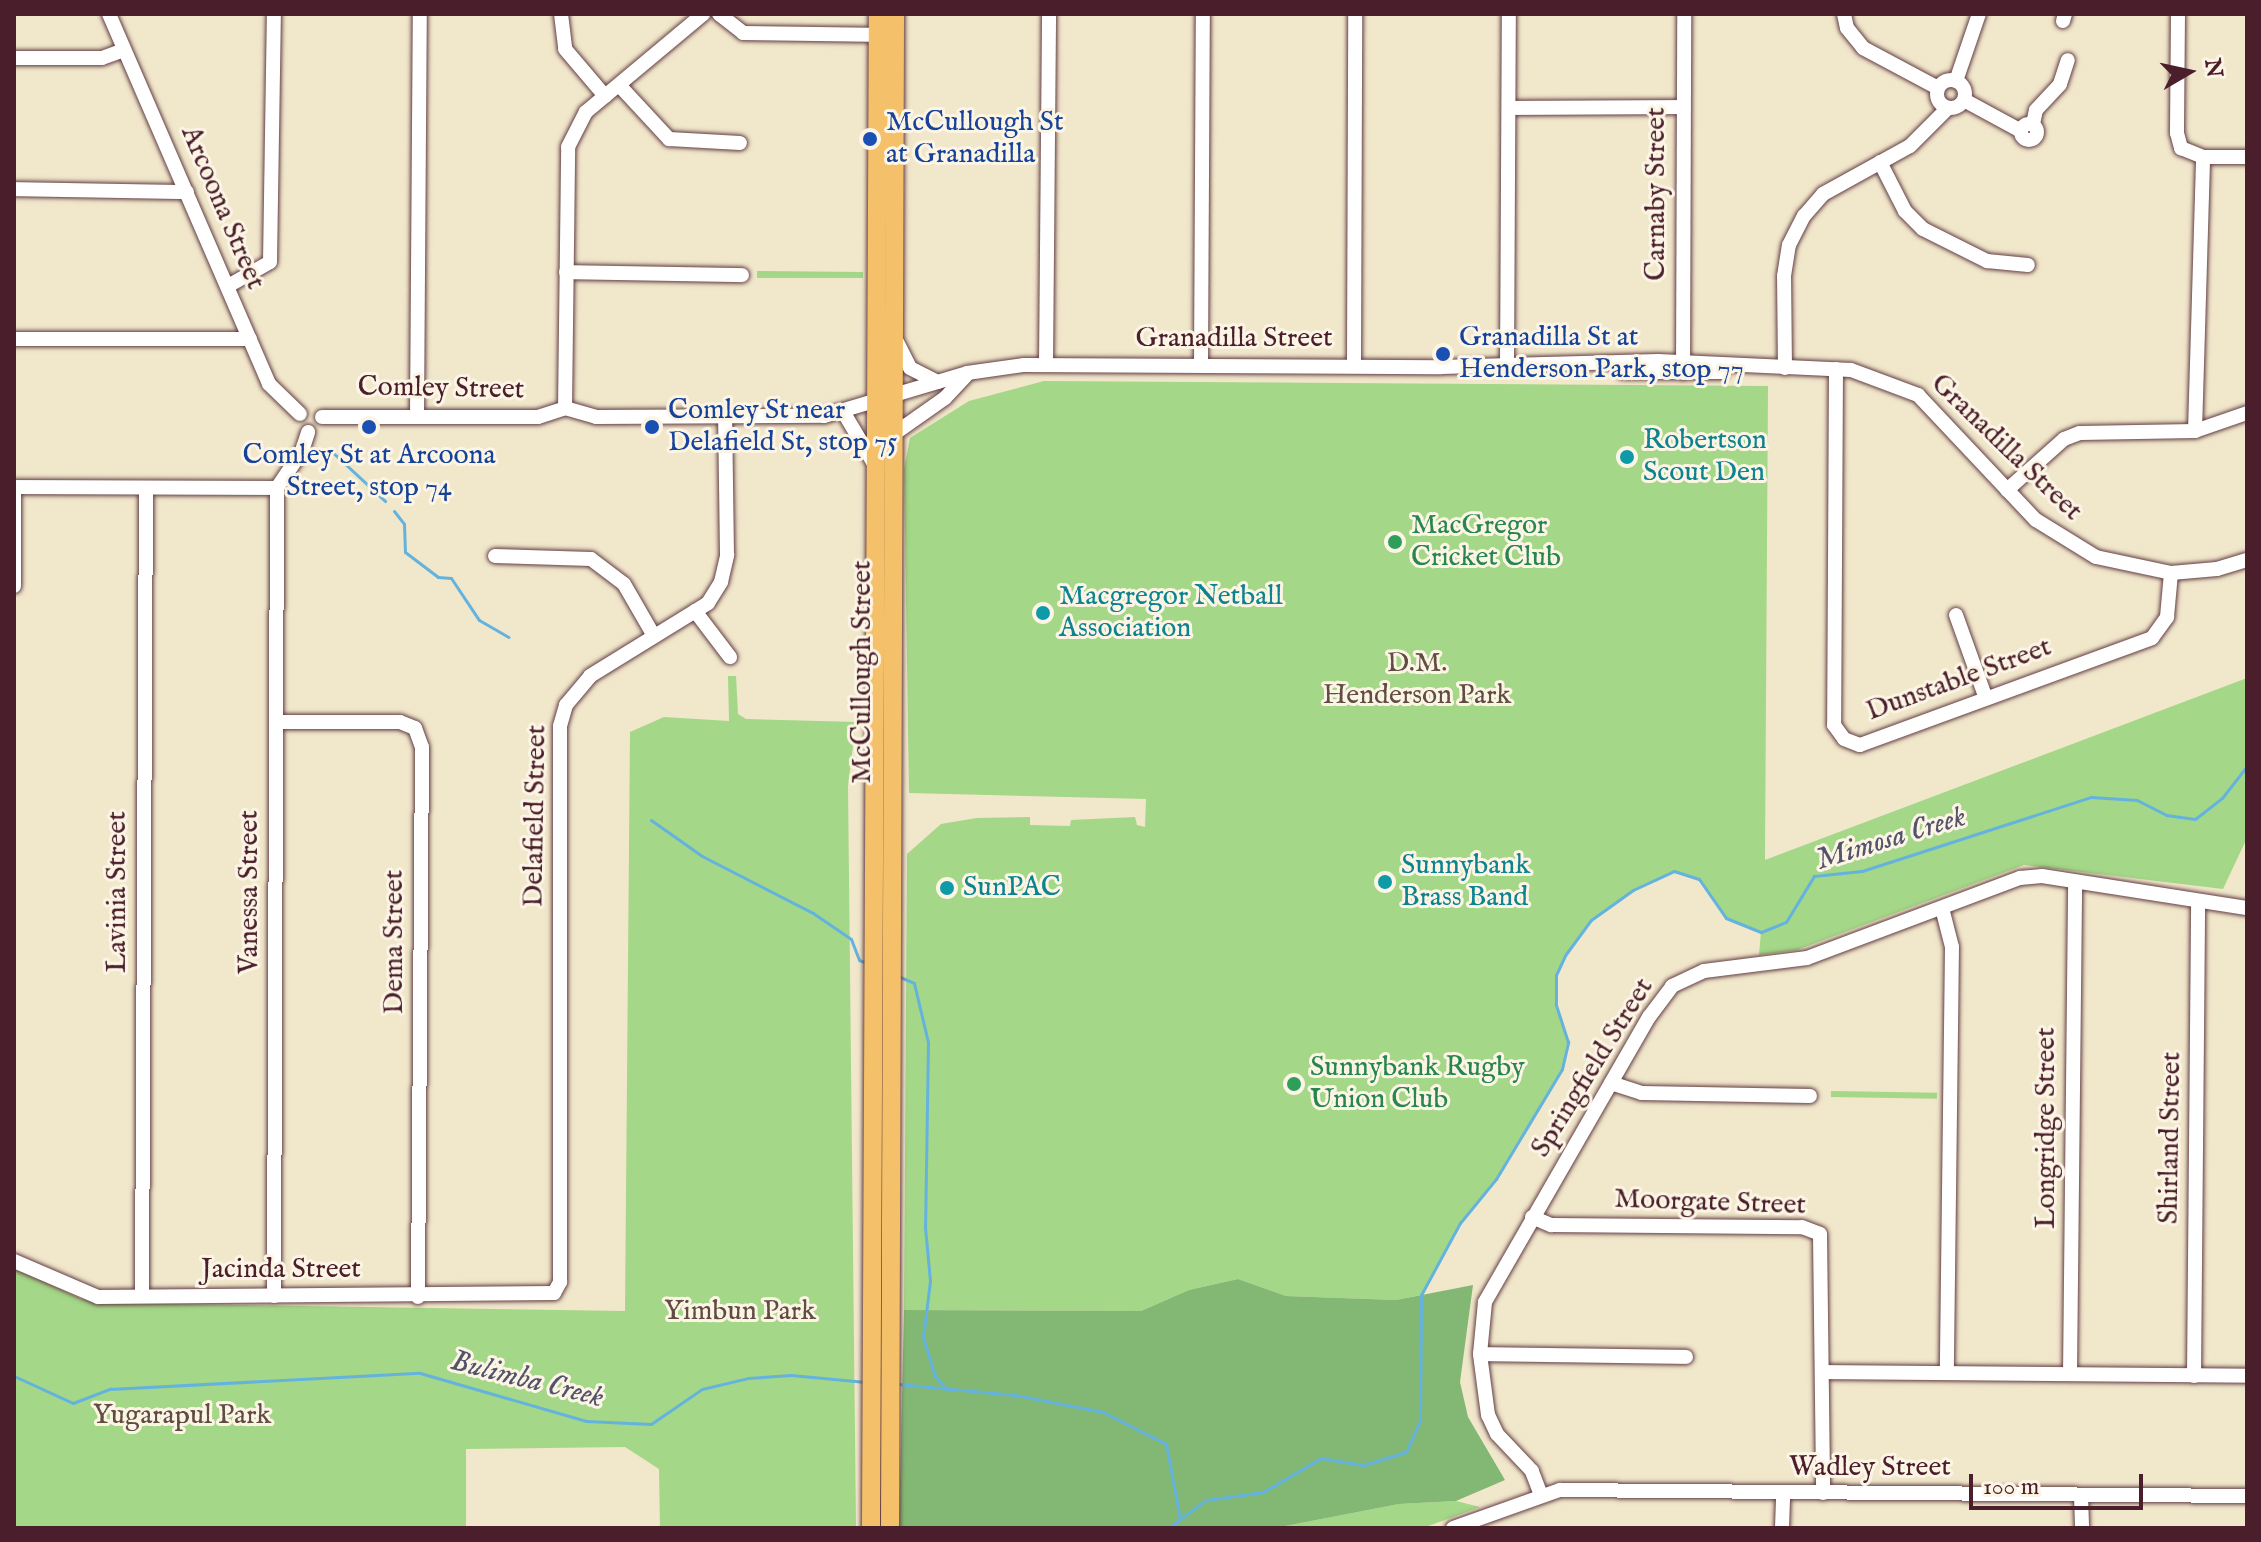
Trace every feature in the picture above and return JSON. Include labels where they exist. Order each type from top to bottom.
[{"type":"main road","name":"McCullough Street","points":[[871,1528],[873,462],[891,323],[886,35],[878,14]]},
{"type":"main road","name":"McCullough Street","points":[[890,1528],[891,436],[882,401],[886,35],[895,14]]},
{"type":"street","name":"Arcoona Street","points":[[109,14],[269,384],[300,414]]},
{"type":"street","points":[[228,286],[270,262],[274,14]]},
{"type":"street","points":[[417,415],[420,14]]},
{"type":"street","points":[[561,14],[565,49],[605,96]]},
{"type":"street","points":[[565,408],[568,147],[586,112],[703,14]]},
{"type":"street","points":[[719,14],[743,33],[886,35]]},
{"type":"street","points":[[1046,365],[1049,14]]},
{"type":"street","points":[[1201,365],[1203,14]]},
{"type":"street","points":[[1354,366],[1355,14]]},
{"type":"street","points":[[1507,367],[1509,14]]},
{"type":"street","name":"Carnaby Street","points":[[1683,368],[1684,14]]},
{"type":"street","points":[[1844,14],[1847,28],[1863,48],[1938,88],[1956,81],[1979,14]]},
{"type":"street","points":[[2178,14],[2181,148],[2203,157],[2247,157]]},
{"type":"street","points":[[14,58],[102,58],[124,50]]},
{"type":"street","points":[[1964,100],[2027,128],[2036,110],[2060,84],[2068,60]]},
{"type":"street","points":[[1956,81],[1965,91],[1964,100]]},
{"type":"street","points":[[619,85],[669,139],[740,143]]},
{"type":"street","points":[[1938,88],[1939,101],[1948,108]]},
{"type":"street","points":[[1779,368],[1789,245],[1804,216],[1823,194],[1919,140],[1948,108],[1964,100]]},
{"type":"street","points":[[1509,108],[1683,107]]},
{"type":"street","points":[[2195,431],[2203,157]]},
{"type":"street","points":[[1880,162],[1905,211],[1923,229],[1987,261],[2028,265]]},
{"type":"street","points":[[14,189],[187,192]]},
{"type":"street","points":[[566,272],[742,275]]},
{"type":"street","points":[[891,323],[910,368],[938,383]]},
{"type":"street","points":[[14,339],[250,339]]},
{"type":"street","name":"Granadilla Street","points":[[882,401],[967,373],[1046,365],[1836,369],[1867,373],[1918,395],[2036,520],[2082,550],[2127,567],[2171,573],[2217,569],[2247,560]]},
{"type":"street","name":"Dunstable Street","points":[[1836,369],[1834,725],[1844,739],[1860,745],[1985,696],[2152,638],[2167,617],[2171,573]]},
{"type":"street","points":[[891,436],[945,398],[967,373]]},
{"type":"street","name":"Comley Street","points":[[322,417],[538,417],[565,408],[596,417],[725,417],[844,413],[882,401]]},
{"type":"street","points":[[310,408],[322,417],[319,428],[308,432],[300,425],[300,414],[310,408]]},
{"type":"street","points":[[844,413],[873,462]]},
{"type":"street","points":[[2007,490],[2064,439],[2080,433],[2195,431],[2247,413]]},
{"type":"street","name":"Delafield Street","points":[[554,1293],[560,1282],[560,726],[566,705],[590,676],[708,603],[721,582],[727,555],[725,417]]},
{"type":"street","points":[[14,586],[14,487],[277,488],[302,451],[308,432]]},
{"type":"street","name":"Vanessa Street","points":[[274,1296],[277,488]]},
{"type":"street","name":"Lavinia Street","points":[[142,1296],[146,489]]},
{"type":"street","points":[[495,556],[591,559],[624,584],[654,636]]},
{"type":"street","points":[[695,611],[730,657]]},
{"type":"street","points":[[1956,615],[1985,696]]},
{"type":"street","name":"Dema Street","points":[[276,722],[400,722],[415,728],[422,747],[418,1297]]},
{"type":"street","name":"Springfield Street","points":[[1541,1495],[1532,1471],[1497,1434],[1488,1415],[1480,1354],[1485,1302],[1659,1000],[1685,977],[1807,958],[2020,878],[2075,882],[2247,908]]},
{"type":"street","name":"Longridge Street","points":[[2070,1374],[2075,882]]},
{"type":"street","name":"Shirland Street","points":[[2194,1376],[2198,901]]},
{"type":"street","points":[[1942,908],[1952,947],[1947,1373]]},
{"type":"street","points":[[1611,1083],[1641,1093],[1810,1096]]},
{"type":"street","name":"Moorgate Street","points":[[1532,1217],[1551,1225],[1812,1229],[1824,1245],[1823,1493]]},
{"type":"street","name":"Jacinda Street","points":[[14,1261],[93,1296],[418,1297],[554,1293]]},
{"type":"street","points":[[1480,1354],[1686,1357]]},
{"type":"street","points":[[1824,1372],[2247,1376]]},
{"type":"street","name":"Wadley Street","points":[[1453,1528],[1560,1490],[2247,1496]]},
{"type":"street","points":[[1782,1528],[1783,1494]]},
{"type":"street","points":[[2081,1496],[2082,1528]]},
{"type":"green space","points":[[757,271],[863,272],[863,278],[757,278]]},
{"type":"green space","name":"D.M. Henderson Park","points":[[1044,381],[1768,386],[1765,860],[2247,678],[2247,838],[2223,889],[2024,865],[1797,950],[1759,955],[1761,932],[1726,918],[1699,879],[1674,871],[1633,890],[1591,920],[1566,954],[1556,975],[1556,1004],[1568,1042],[1562,1069],[1496,1179],[1460,1223],[1421,1295],[1396,1300],[1286,1296],[1238,1279],[1189,1290],[1141,1311],[904,1310],[907,854],[941,824],[977,818],[1030,817],[1030,825],[1070,826],[1071,820],[1135,817],[1137,825],[1145,827],[1146,799],[909,793],[904,469],[910,438],[969,401]]},
{"type":"green space","points":[[728,676],[736,676],[738,714],[746,719],[856,722],[848,786],[856,1528],[660,1528],[659,1469],[625,1447],[466,1449],[466,1528],[14,1528],[14,1268],[81,1299],[103,1303],[625,1311],[630,732],[664,717],[729,721]]},
{"type":"green space","points":[[1831,1091],[1937,1093],[1937,1099],[1831,1097]]},
{"type":"green space","points":[[1238,1279],[1286,1296],[1396,1300],[1473,1285],[1460,1382],[1468,1417],[1505,1480],[1456,1501],[1399,1504],[1275,1528],[899,1528],[904,1310],[1141,1311],[1189,1290]]},
{"type":"green space","points":[[1456,1501],[1480,1507],[1423,1528],[1275,1528],[1399,1504]]},
{"type":"waterway","points":[[328,448],[385,501]]},
{"type":"waterway","points":[[394,511],[404,524],[405,552],[438,577],[451,578],[479,620],[508,637]]},
{"type":"waterway","name":"Mimosa Creek","points":[[1168,1528],[1206,1500],[1263,1492],[1321,1458],[1363,1465],[1406,1452],[1420,1420],[1421,1295],[1460,1223],[1496,1179],[1562,1069],[1568,1042],[1556,1004],[1556,975],[1566,954],[1591,920],[1633,890],[1674,871],[1699,879],[1726,918],[1761,932],[1786,922],[1814,876],[1862,871],[2091,797],[2137,800],[2166,815],[2195,819],[2222,798],[2247,766]]},
{"type":"waterway","points":[[651,820],[702,856],[813,913],[851,939],[859,960],[867,963]]},
{"type":"waterway","points":[[900,977],[914,983],[928,1042],[925,1227],[930,1281],[923,1337],[935,1376],[947,1390]]},
{"type":"waterway","name":"Bulimba Creek","points":[[14,1376],[73,1403],[110,1389],[420,1373],[586,1421],[651,1424],[702,1389],[748,1378],[791,1375],[866,1382]]},
{"type":"waterway","name":"Bulimba Creek","points":[[898,1384],[1015,1395],[1103,1412],[1166,1444],[1180,1519]]},
{"type":"place","name":"McCullough St at Granadilla","points":[[870,139]]},
{"type":"place","name":"Granadilla St at Henderson Park, stop 77","points":[[1443,354]]},
{"type":"place","name":"Comley St at Arcoona Street, stop 74","points":[[369,427]]},
{"type":"place","name":"Comley St near Delafield St, stop 75","points":[[652,427]]},
{"type":"place","name":"Robertson Scout Den","points":[[1627,457]]},
{"type":"place","name":"MacGregor Cricket Club","points":[[1395,542]]},
{"type":"place","name":"Macgregor Netball Association","points":[[1043,613]]},
{"type":"place","name":"Sunnybank Brass Band","points":[[1385,882]]},
{"type":"place","name":"SunPAC","points":[[947,888]]},
{"type":"place","name":"Sunnybank Rugby Union Club","points":[[1294,1084]]},
{"type":"park label","name":"Yimbun Park","points":[[740,1312]]},
{"type":"park label","name":"Yugarapul Park","points":[[182,1416]]}]
